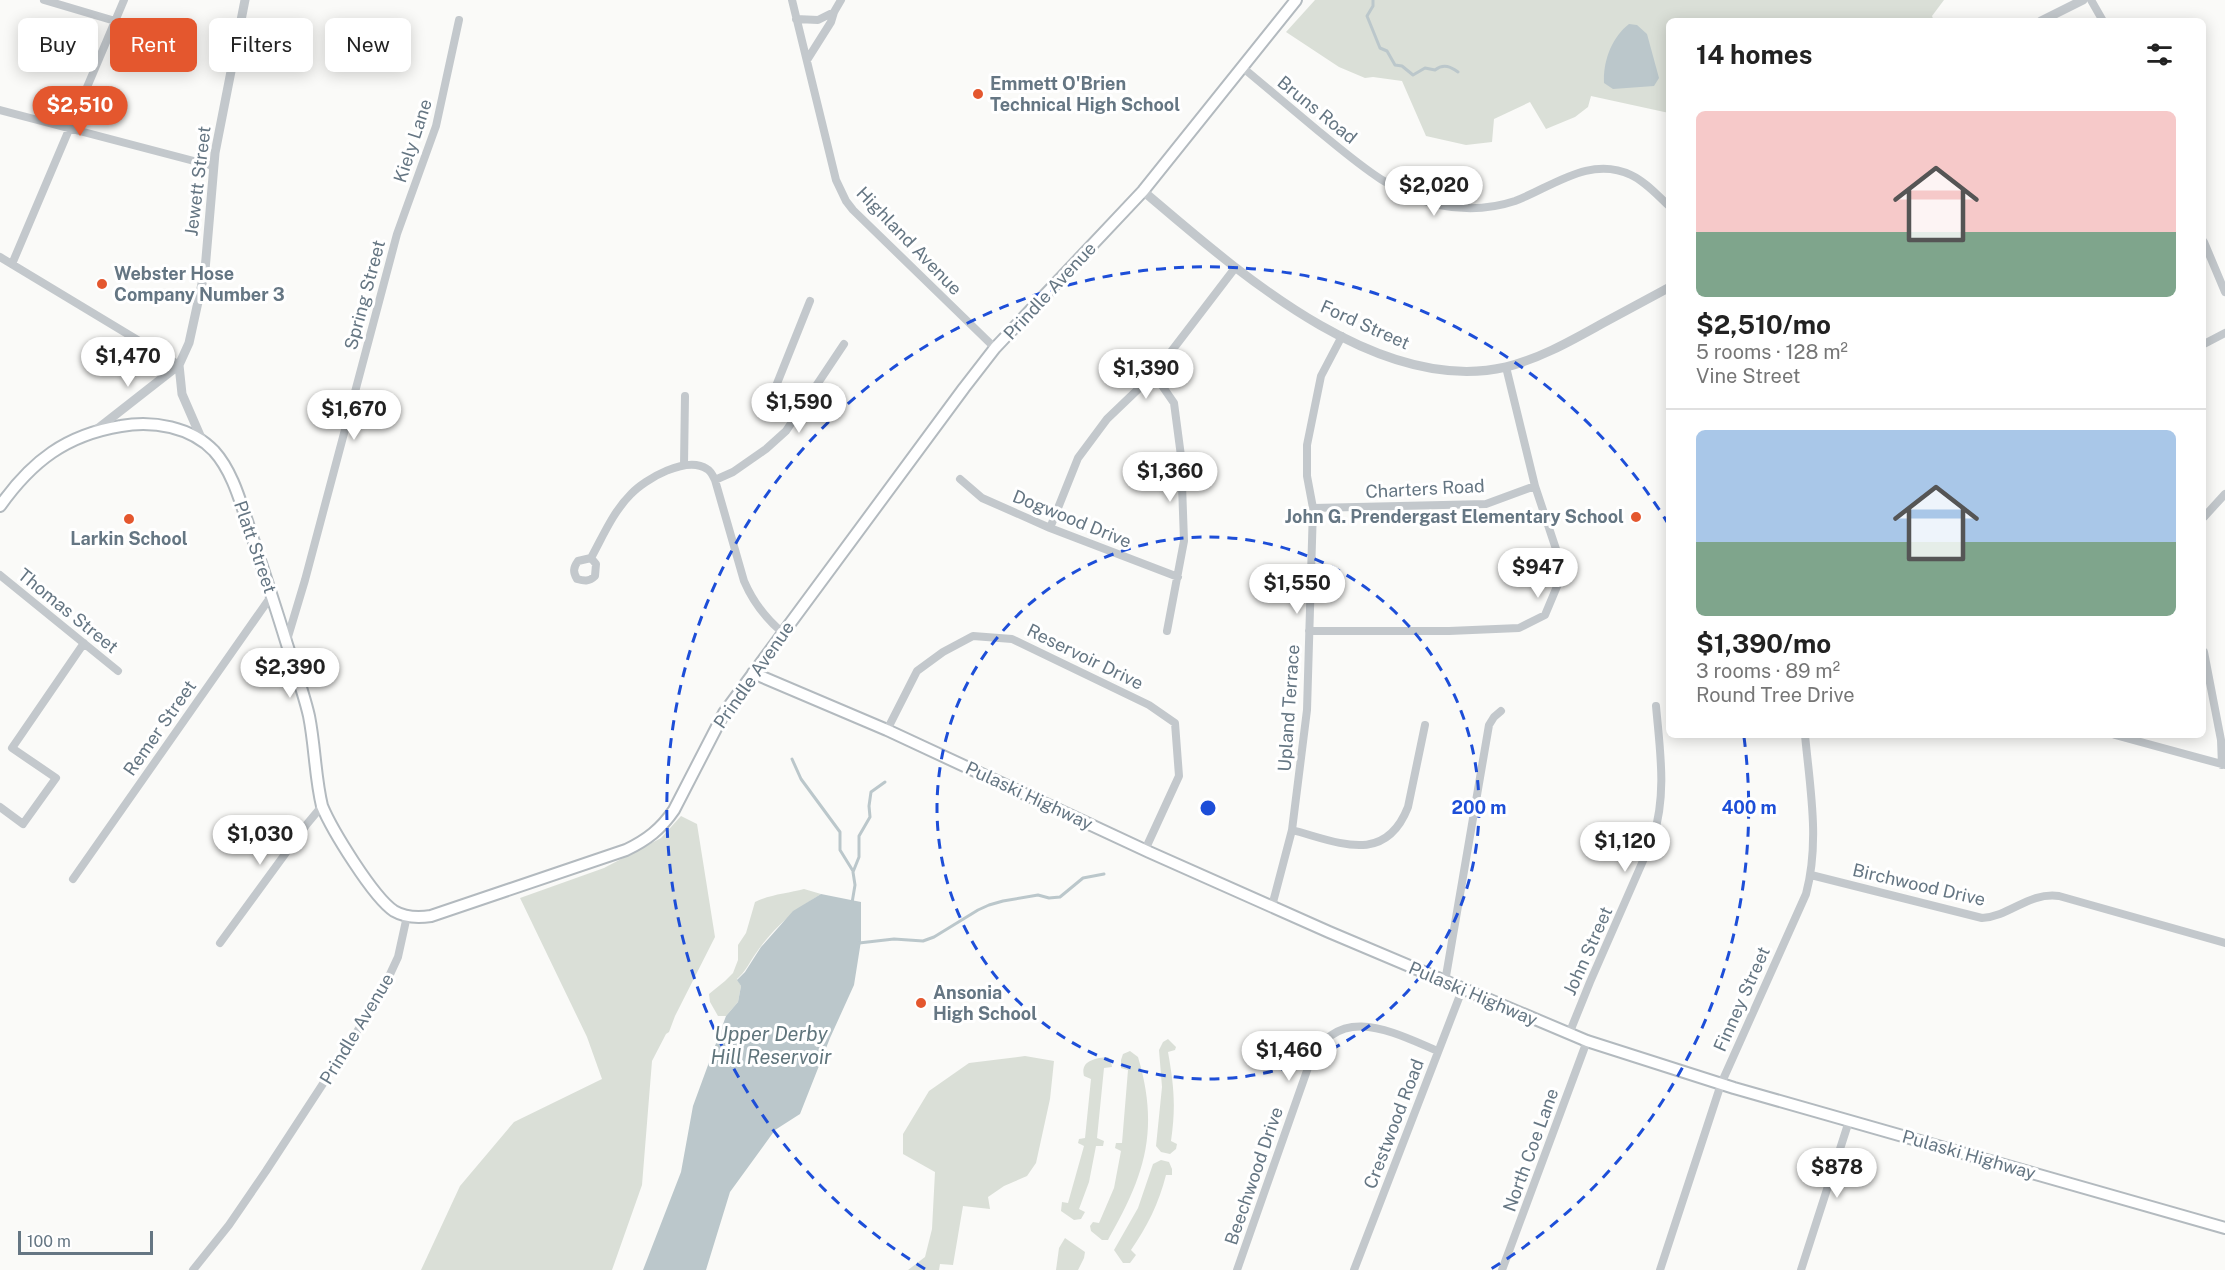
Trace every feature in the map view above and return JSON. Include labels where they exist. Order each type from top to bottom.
[{"type":"main road","name":"Prindle Avenue","points":[[407,916],[421,918],[453,909],[608,856],[654,834],[674,810],[724,713],[964,388],[995,348],[1143,191],[1296,0]]},
{"type":"main road","points":[[0,506],[33,466],[56,448],[94,432],[144,423],[175,429],[202,440]]},
{"type":"main road","name":"Platt Street","points":[[202,440],[215,452],[230,474],[272,595],[310,719],[318,791],[328,821],[378,895],[396,912],[407,916]]},
{"type":"main road","name":"Pulaski Highway","points":[[753,673],[887,730],[1146,850],[1462,990],[1587,1041],[1721,1084],[2225,1228]]},
{"type":"street","points":[[44,0],[110,20]]},
{"type":"street","points":[[117,18],[124,0]]},
{"type":"street","name":"Jewett Street","points":[[179,365],[189,343],[205,270],[213,166],[245,0]]},
{"type":"street","name":"Highland Avenue","points":[[792,0],[836,180],[846,201],[916,273],[995,348]]},
{"type":"street","points":[[807,60],[841,0]]},
{"type":"street","points":[[2047,18],[2083,0]]},
{"type":"street","points":[[2091,0],[2101,18]]},
{"type":"street","points":[[796,19],[818,20],[834,12]]},
{"type":"street","name":"Kiely Lane","points":[[397,234],[436,126],[459,20]]},
{"type":"street","points":[[12,264],[110,34]]},
{"type":"street","name":"Bruns Road","points":[[1242,68],[1366,168],[1395,188],[1417,199],[1440,205],[1486,208],[1515,201],[1583,171],[1608,169],[1633,176],[1666,204]]},
{"type":"street","points":[[0,110],[213,166]]},
{"type":"street","name":"Ford Street","points":[[1143,191],[1235,268],[1283,303],[1342,336],[1413,364],[1459,371],[1506,367],[1530,360],[1569,342],[1666,292]]},
{"type":"street","name":"Spring Street","points":[[286,642],[305,580],[397,234]]},
{"type":"street","points":[[2206,247],[2225,292]]},
{"type":"street","points":[[0,257],[179,365],[94,432]]},
{"type":"street","points":[[1050,528],[1078,458],[1107,419],[1154,374],[1235,268]]},
{"type":"street","points":[[796,415],[772,396],[810,301]]},
{"type":"street","points":[[2206,343],[2225,333]]},
{"type":"street","name":"Upland Terrace","points":[[1272,906],[1292,830],[1307,710],[1313,508],[1307,476],[1307,445],[1321,376],[1342,336]]},
{"type":"street","points":[[715,480],[733,472],[766,449],[786,431],[844,344]]},
{"type":"street","name":"Platt Street","points":[[179,365],[182,394],[202,440]]},
{"type":"street","points":[[1309,632],[1449,632],[1519,628],[1545,615],[1558,584],[1556,549],[1535,486],[1506,367]]},
{"type":"street","points":[[1154,374],[1174,403],[1181,456],[1184,541],[1167,631]]},
{"type":"street","points":[[684,465],[685,396]]},
{"type":"street","points":[[591,558],[614,516],[632,493],[660,474],[684,465],[700,465],[709,469],[715,480],[747,589],[766,618],[783,633]]},
{"type":"street","name":"Dogwood Drive","points":[[960,479],[982,498],[1050,528],[1178,577]]},
{"type":"street","name":"Charters Road","points":[[1313,508],[1486,504],[1535,486]]},
{"type":"street","points":[[2206,515],[2225,494]]},
{"type":"street","name":"Thomas Street","points":[[0,575],[118,671]]},
{"type":"street","name":"Remer Street","points":[[73,879],[272,595]]},
{"type":"street","name":"Reservoir Drive","points":[[887,730],[917,671],[943,652],[974,636],[1012,639],[1149,705],[1175,723],[1179,776],[1146,850]]},
{"type":"street","points":[[0,807],[23,824],[56,778],[12,748],[84,643]]},
{"type":"street","points":[[2126,738],[2223,765],[2221,740],[2206,662]]},
{"type":"street","name":"John Street","points":[[1569,1034],[1659,821],[1662,776],[1656,706]]},
{"type":"street","points":[[1445,982],[1489,725],[1501,711]]},
{"type":"street","points":[[1292,830],[1353,846],[1372,845],[1385,840],[1402,820],[1408,807],[1425,725]]},
{"type":"street","name":"Finney Street","points":[[1660,1270],[1721,1084],[1806,894],[1811,875],[1814,833],[1805,738]]},
{"type":"street","points":[[220,943],[322,806]]},
{"type":"street","name":"Birchwood Drive","points":[[1811,875],[1982,918],[1999,915],[2033,897],[2059,896],[2225,943]]},
{"type":"street","name":"Prindle Avenue","points":[[193,1270],[254,1189],[379,998],[398,957],[407,916]]},
{"type":"street","name":"Crestwood Road","points":[[1354,1270],[1462,990]]},
{"type":"street","name":"Beechwood Drive","points":[[1237,1270],[1310,1062],[1321,1043],[1338,1030],[1361,1026],[1382,1028],[1438,1051]]},
{"type":"street","name":"North Coe Lane","points":[[1502,1270],[1587,1041]]},
{"type":"street","points":[[1801,1270],[1849,1121]]},
{"type":"shaded area","points":[[1315,0],[1944,0],[1933,18],[1666,18],[1666,112],[1591,96],[1588,107],[1575,117],[1546,129],[1530,102],[1494,119],[1492,142],[1466,145],[1426,136],[1402,81],[1365,78],[1339,67],[1286,32]]},
{"type":"shaded area","points":[[681,816],[697,824],[715,937],[669,1032],[652,1061],[642,1185],[612,1270],[421,1270],[460,1186],[514,1122],[602,1079],[587,1037],[520,898],[604,868],[661,838]]},
{"type":"shaded area","points":[[804,889],[821,894],[792,914],[768,937],[737,979],[741,986],[738,1002],[726,1016],[718,1016],[710,1002],[709,994],[733,973],[738,960],[738,945],[746,933],[755,902]]},
{"type":"shaded area","points":[[1168,1039],[1176,1047],[1175,1050],[1168,1052],[1174,1096],[1171,1141],[1177,1144],[1176,1149],[1170,1154],[1161,1152],[1156,1146],[1162,1087],[1159,1050],[1163,1042]]},
{"type":"shaded area","points":[[1130,1051],[1138,1057],[1148,1106],[1145,1150],[1133,1191],[1108,1240],[1102,1240],[1091,1231],[1090,1226],[1093,1222],[1099,1223],[1114,1188],[1121,1151],[1115,1148],[1116,1143],[1122,1143],[1128,1070],[1121,1068],[1121,1060],[1123,1054]]},
{"type":"shaded area","points":[[1025,1056],[1054,1061],[1050,1099],[1036,1163],[1027,1176],[1004,1186],[988,1197],[990,1209],[963,1206],[953,1265],[940,1264],[939,1270],[908,1270],[925,1257],[932,1229],[935,1172],[903,1154],[903,1134],[929,1091],[969,1063]]},
{"type":"shaded area","points":[[1108,1057],[1112,1067],[1104,1068],[1097,1138],[1104,1141],[1103,1146],[1096,1146],[1089,1182],[1079,1209],[1085,1212],[1081,1219],[1074,1220],[1061,1211],[1062,1202],[1068,1203],[1084,1146],[1078,1143],[1079,1139],[1085,1138],[1091,1079],[1084,1076],[1083,1071],[1090,1061]]},
{"type":"shaded area","points":[[1161,1160],[1169,1162],[1172,1175],[1166,1175],[1152,1214],[1131,1250],[1136,1255],[1130,1263],[1123,1263],[1114,1250],[1138,1208],[1153,1164]]},
{"type":"shaded area","points":[[1065,1238],[1085,1252],[1078,1270],[1056,1270],[1059,1248]]},
{"type":"water","points":[[1629,24],[1637,25],[1647,34],[1659,78],[1654,86],[1613,89],[1604,83],[1607,58],[1613,43]]},
{"type":"water","name":"Upper Derby Hill Reservoir","points":[[821,894],[861,902],[861,941],[854,985],[800,1114],[775,1130],[730,1192],[706,1270],[643,1270],[681,1172],[693,1106],[726,1016],[738,1002],[741,986],[737,980],[761,947],[793,911]]},
{"type":"waterway","points":[[1373,0],[1373,6],[1367,16],[1380,48],[1387,51],[1395,65],[1402,66],[1413,75],[1425,68],[1435,70],[1444,66],[1458,72]]},
{"type":"waterway","points":[[792,759],[801,779],[840,832],[840,850],[853,871]]},
{"type":"waterway","points":[[852,903],[855,885],[853,872],[859,857],[859,836],[870,817],[871,792],[885,782]]},
{"type":"waterway","points":[[859,943],[894,939],[923,941],[989,905],[1038,895],[1049,898],[1060,897],[1083,878],[1104,874]]},
{"type":"place","name":"Emmett O'Brien Technical High School","points":[[978,94]]},
{"type":"place","name":"Webster Hose Company Number 3","points":[[102,284]]},
{"type":"place","name":"John G. Prendergast Elementary School","points":[[1636,517]]},
{"type":"place","name":"Larkin School","points":[[129,519]]},
{"type":"place","name":"Ansonia High School","points":[[921,1003]]}]
